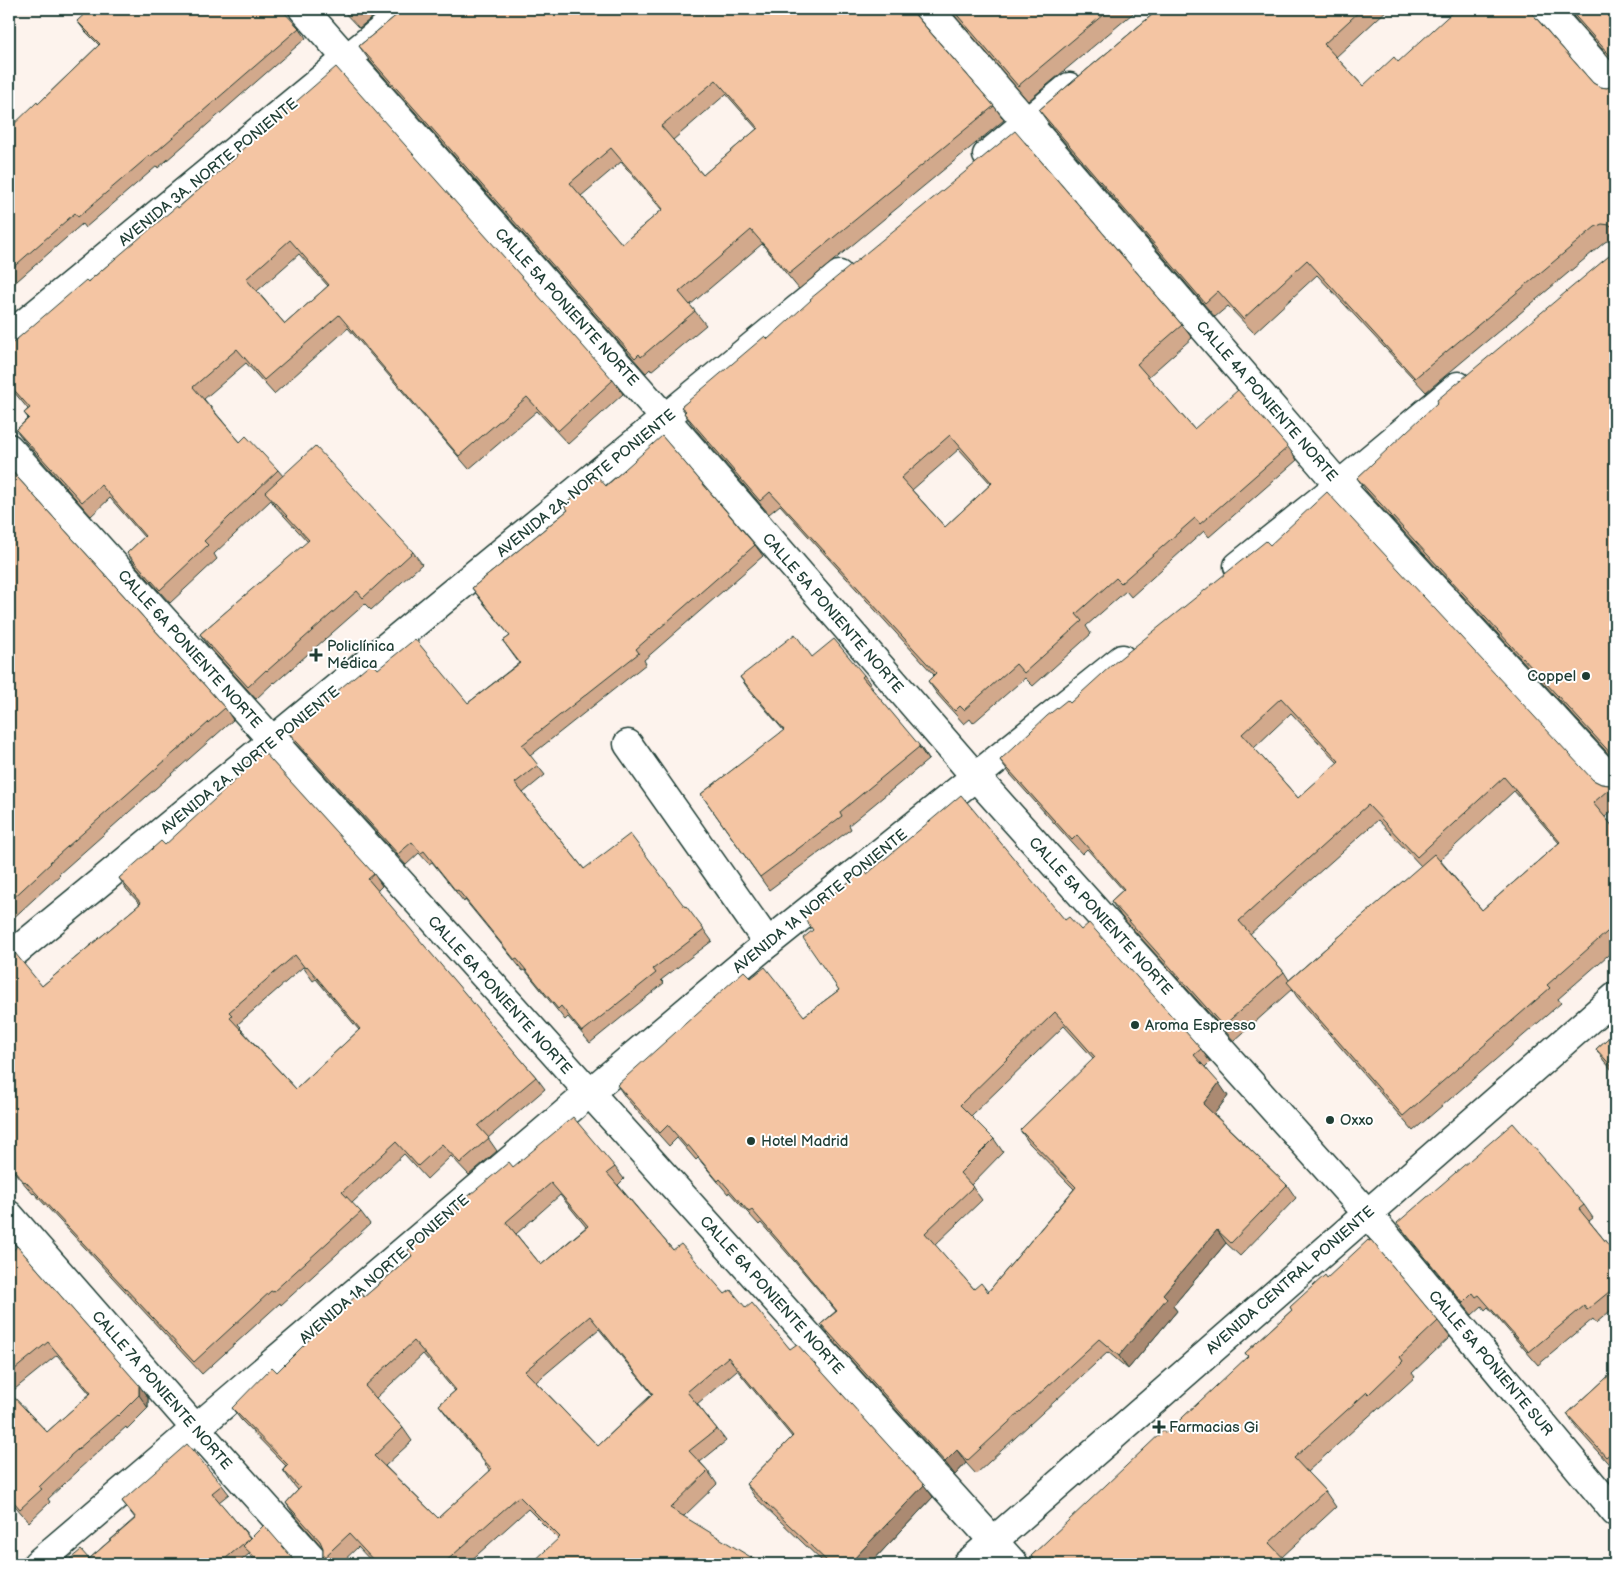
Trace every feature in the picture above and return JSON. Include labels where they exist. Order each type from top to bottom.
[{"type":"street","name":"CALLE 5A PONIENTE NORTE","points":[[303,9],[665,418],[975,776],[1367,1213]]},
{"type":"street","name":"AVENIDA 3A. NORTE PONIENTE","points":[[9,336],[407,9]]},
{"type":"street","name":"CALLE 4A PONIENTE NORTE","points":[[929,9],[1339,485],[1615,784]]},
{"type":"street","points":[[1546,9],[1615,87]]},
{"type":"street","points":[[965,173],[1087,72]]},
{"type":"street","name":"AVENIDA 2A. NORTE PONIENTE","points":[[9,958],[857,261]]},
{"type":"street","points":[[1215,584],[1339,485],[1474,373]]},
{"type":"street","name":"CALLE 6A PONIENTE NORTE","points":[[9,448],[1014,1564]]},
{"type":"street","name":"AVENIDA 1A NORTE PONIENTE","points":[[37,1564],[589,1093],[768,943],[1138,646]]},
{"type":"street","points":[[628,744],[768,943]]},
{"type":"street","name":"AVENIDA CENTRAL PONIENTE","points":[[966,1564],[1615,997]]},
{"type":"street","name":"CALLE 5A PONIENTE SUR","points":[[1367,1213],[1615,1512]]},
{"type":"street","name":"CALLE 7A PONIENTE NORTE","points":[[9,1215],[317,1564]]},
{"type":"building","points":[[90,9],[281,9],[299,28],[150,157],[78,217],[75,213],[9,271],[9,129],[37,102],[38,104],[100,44],[77,21]]},
{"type":"building","points":[[344,9],[355,9],[348,14]]},
{"type":"building","points":[[404,9],[910,9],[994,106],[789,274],[751,230],[679,292],[695,311],[641,357],[639,354],[635,358],[359,46]],"holes":[[[716,80],[758,128],[703,175],[661,126]],[[611,148],[663,209],[622,244],[570,183]]]},
{"type":"building","points":[[952,9],[1110,9],[1018,86]]},
{"type":"building","points":[[1159,9],[1362,9],[1324,44],[1363,86],[1394,57],[1398,62],[1456,9],[1528,9],[1593,83],[1607,88],[1615,84],[1615,229],[1610,225],[1602,224],[1595,227],[1415,378],[1307,260],[1243,319],[1218,291],[1205,303],[1039,110]]},
{"type":"building","points":[[1569,9],[1615,9],[1615,61]]},
{"type":"building","points":[[336,67],[613,380],[558,431],[527,397],[459,456],[339,315],[264,380],[237,349],[193,387],[240,442],[246,436],[278,470],[204,541],[208,545],[160,590],[127,553],[145,536],[101,485],[82,502],[16,430],[29,418],[24,413],[30,408],[9,384],[9,346],[86,280],[88,282],[177,206],[178,208]],"holes":[[[290,240],[329,285],[285,324],[246,279]]]},
{"type":"building","points":[[1015,131],[1182,325],[1137,364],[1194,429],[1238,390],[1288,447],[1200,524],[1195,518],[1121,583],[1116,578],[1076,614],[1082,621],[1024,673],[1016,664],[964,710],[960,706],[955,711],[928,681],[936,673],[770,492],[760,501],[684,413],[686,411],[681,407],[765,336],[768,339],[810,299]],"holes":[[[950,435],[992,483],[945,527],[901,478]]]},
{"type":"building","points":[[1615,251],[1615,758],[1357,478],[1438,402],[1437,400]]},
{"type":"building","points":[[662,436],[755,545],[636,649],[639,653],[522,745],[538,765],[515,783],[584,869],[630,834],[704,930],[653,969],[656,973],[582,1032],[561,1006],[558,1009],[517,959],[515,960],[424,851],[421,853],[412,842],[398,854],[288,732],[372,662],[378,669],[415,639],[468,703],[520,663],[503,641],[510,636],[472,588],[568,510],[564,505],[598,477],[606,486]]},
{"type":"building","points":[[315,446],[413,552],[363,598],[357,591],[248,687],[200,634],[309,540],[265,492]]},
{"type":"building","points":[[9,468],[225,708],[50,862],[9,902]]},
{"type":"building","points":[[1327,492],[1593,780],[1609,785],[1615,781],[1615,784],[1593,803],[1615,829],[1615,925],[1547,985],[1550,988],[1403,1116],[1287,982],[1434,854],[1482,910],[1560,842],[1504,777],[1417,857],[1368,805],[1239,921],[1284,972],[1223,1026],[1111,901],[1124,889],[1077,835],[1072,840],[1000,760],[1047,716],[1067,700],[1070,703],[1113,664],[1266,541],[1270,545]],"holes":[[[1281,698],[1339,761],[1298,798],[1242,734]]]},
{"type":"building","points":[[795,634],[812,657],[834,639],[919,747],[840,812],[842,816],[760,877],[701,794],[784,730],[740,677]]},
{"type":"building","points":[[262,750],[374,874],[368,879],[536,1077],[478,1126],[489,1138],[460,1163],[442,1144],[418,1166],[396,1142],[342,1192],[361,1212],[194,1362],[9,1164],[9,957],[15,953],[42,986],[141,903],[119,878],[161,841],[165,845],[240,776],[237,771]],"holes":[[[295,955],[305,968],[307,966],[360,1029],[296,1089],[230,1018],[232,1015],[229,1012]]]},
{"type":"building","points":[[961,795],[1065,920],[1069,917],[1081,930],[1089,923],[1201,1049],[1194,1055],[1219,1083],[1203,1104],[1287,1185],[1231,1243],[1217,1230],[1163,1294],[1167,1298],[1119,1356],[1099,1339],[967,1461],[957,1450],[945,1462],[821,1324],[837,1311],[752,1210],[749,1212],[720,1179],[718,1181],[688,1145],[687,1147],[668,1125],[660,1133],[617,1085],[744,971],[751,978],[765,967],[804,1016],[839,990],[803,938],[813,930],[803,916],[865,870],[867,874]],"holes":[[[1055,1012],[1095,1057],[1020,1130],[1076,1187],[988,1292],[981,1283],[974,1289],[925,1233],[973,1187],[960,1173],[994,1139],[960,1105]]]},
{"type":"building","points":[[1615,1032],[1615,1070],[1596,1049]]},
{"type":"building","points":[[573,1117],[615,1167],[607,1173],[673,1250],[681,1244],[725,1294],[731,1290],[746,1308],[752,1303],[790,1349],[797,1344],[924,1485],[849,1564],[830,1564],[746,1484],[793,1436],[728,1357],[687,1392],[717,1429],[689,1451],[708,1471],[670,1508],[762,1564],[531,1564],[560,1537],[519,1496],[443,1564],[377,1564],[349,1534],[316,1564],[323,1556],[323,1548],[320,1541],[286,1503],[300,1488],[283,1470],[288,1465],[232,1408],[272,1367],[277,1372],[360,1292],[364,1297],[412,1256],[408,1250],[447,1217],[446,1215],[509,1162],[513,1167]],"holes":[[[551,1183],[588,1226],[541,1265],[506,1222]],[[590,1316],[653,1394],[598,1446],[525,1371]],[[414,1341],[456,1390],[439,1405],[492,1469],[438,1518],[374,1456],[403,1428],[365,1386]]]},
{"type":"building","points":[[1513,1123],[1584,1205],[1579,1209],[1615,1253],[1615,1287],[1587,1310],[1584,1306],[1529,1352],[1479,1295],[1476,1297],[1473,1293],[1463,1303],[1397,1223]]},
{"type":"building","points":[[1368,1240],[1371,1240],[1438,1321],[1400,1357],[1403,1361],[1369,1394],[1367,1392],[1294,1458],[1325,1491],[1269,1543],[1289,1564],[1038,1564],[1031,1556],[1163,1431],[1166,1433],[1248,1356],[1245,1353],[1292,1310],[1290,1307],[1325,1275],[1327,1278]]},
{"type":"building","points":[[17,1246],[139,1385],[139,1395],[118,1416],[70,1456],[39,1487],[42,1489],[20,1509],[9,1496],[9,1392],[47,1432],[91,1393],[48,1342],[9,1374],[9,1251],[11,1253]]},
{"type":"building","points":[[1615,1370],[1615,1458],[1611,1453],[1606,1457],[1567,1414]]},
{"type":"building","points":[[187,1444],[222,1485],[212,1493],[250,1538],[219,1564],[64,1564],[81,1550],[89,1559],[136,1518],[122,1501]]},
{"type":"building","points":[[264,1525],[296,1562],[300,1564],[262,1564],[243,1546]]},
{"type":"place","name":"Policlínica Médica","points":[[316,655]]},
{"type":"place","name":"Coppel","points":[[1586,676]]},
{"type":"place","name":"Aroma Espresso","points":[[1135,1025]]},
{"type":"place","name":"Oxxo","points":[[1330,1120]]},
{"type":"place","name":"Hotel Madrid","points":[[751,1141]]},
{"type":"place","name":"Farmacias Gi","points":[[1159,1427]]}]
